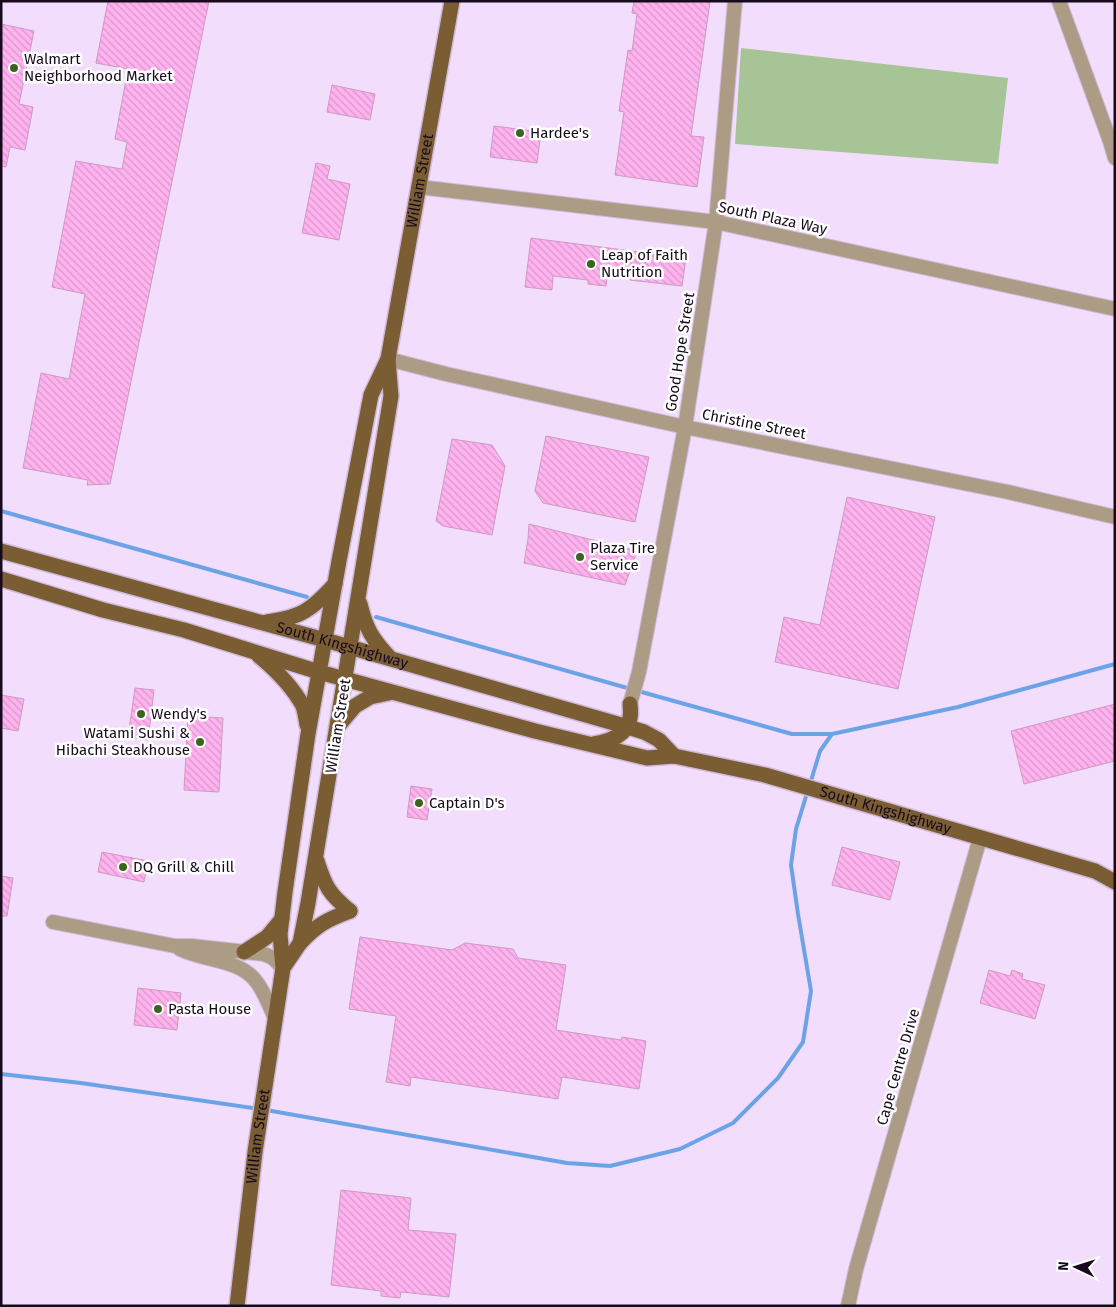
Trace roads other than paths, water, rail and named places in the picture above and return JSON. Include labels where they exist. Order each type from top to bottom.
[{"type":"main road","name":"William Street","points":[[283,968],[300,943],[316,858],[391,396],[388,359],[452,1]]},
{"type":"main road","name":"William Street","points":[[236,1306],[254,1152],[283,968],[280,934],[308,734],[371,394],[388,359]]},
{"type":"main road","name":"South Kingshighway","points":[[1,551],[350,647],[628,727],[644,732],[659,740],[674,756]]},
{"type":"main road","name":"South Kingshighway","points":[[1,579],[103,610],[184,630],[319,672],[535,731],[647,758],[674,756],[765,775],[1095,871],[1115,882]]},
{"type":"main road","points":[[262,623],[288,618],[304,612],[335,584]]},
{"type":"main road","points":[[358,598],[368,629],[376,643],[391,659]]},
{"type":"main road","points":[[254,651],[291,688],[304,708],[308,734]]},
{"type":"main road","points":[[338,726],[355,706],[370,697],[392,692]]},
{"type":"main road","points":[[601,719],[622,711],[630,704]]},
{"type":"main road","points":[[590,745],[612,740],[622,734],[628,727],[631,710],[630,704]]},
{"type":"main road","points":[[300,943],[315,928],[332,917],[350,911],[336,900],[324,883],[316,858]]},
{"type":"main road","name":"South Kingshighway","points":[[1095,871],[1115,870]]},
{"type":"main road","points":[[244,952],[267,937],[283,918]]},
{"type":"street","name":"Good Hope Street","points":[[630,704],[639,672],[685,427],[716,222],[735,1]]},
{"type":"street","points":[[1060,1],[1115,158]]},
{"type":"street","name":"South Plaza Way","points":[[419,187],[716,222],[1115,308]]},
{"type":"street","name":"Christine Street","points":[[388,359],[446,374],[685,427],[1008,492],[1115,517]]},
{"type":"street","name":"Cape Centre Drive","points":[[848,1306],[856,1269],[980,838]]},
{"type":"street","points":[[53,922],[175,946],[264,954],[274,958],[283,968]]},
{"type":"street","points":[[175,946],[188,953],[229,964],[248,973],[256,980],[275,1018]]},
{"type":"waterway","points":[[1,511],[307,597]]},
{"type":"waterway","points":[[376,617],[631,689]]},
{"type":"waterway","points":[[810,784],[820,751],[832,734],[958,707],[1115,664]]},
{"type":"waterway","points":[[638,691],[792,734],[832,734]]},
{"type":"waterway","points":[[266,1110],[567,1163],[610,1166],[680,1149],[733,1123],[778,1078],[803,1042],[811,991],[791,865],[796,829],[808,790]]},
{"type":"waterway","points":[[1,1074],[81,1083],[259,1109]]},
{"type":"place","name":"Walmart Neighborhood Market","points":[[14,68]]},
{"type":"place","name":"Hardee's","points":[[520,133]]},
{"type":"place","name":"Leap of Faith Nutrition","points":[[591,264]]},
{"type":"place","name":"Plaza Tire Service","points":[[580,557]]},
{"type":"place","name":"Wendy's","points":[[141,714]]},
{"type":"place","name":"Watami Sushi & Hibachi Steakhouse","points":[[200,742]]},
{"type":"place","name":"Captain D's","points":[[419,803]]},
{"type":"place","name":"DQ Grill & Chill","points":[[123,867]]},
{"type":"place","name":"Pasta House","points":[[158,1009]]}]
